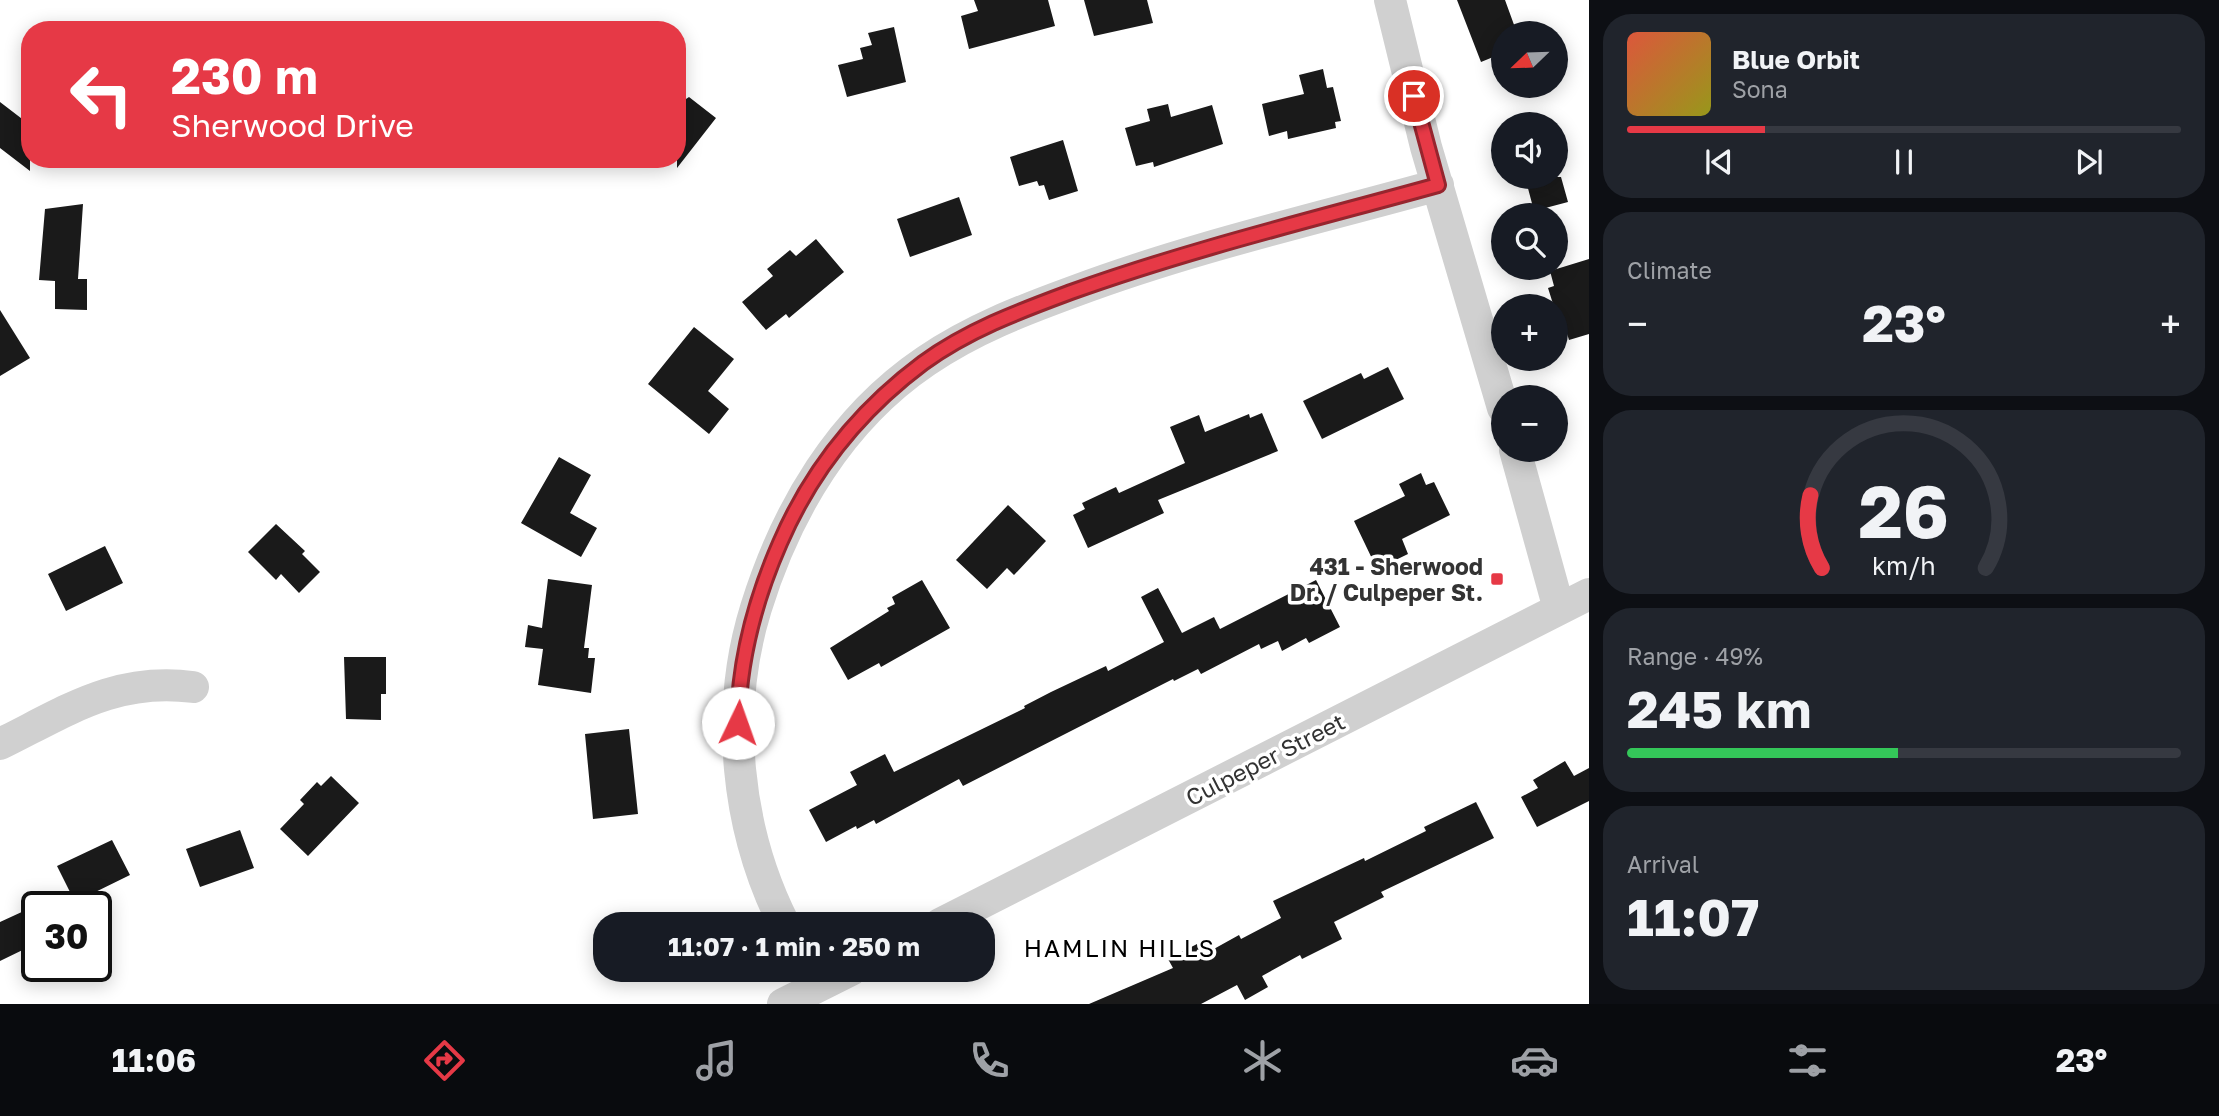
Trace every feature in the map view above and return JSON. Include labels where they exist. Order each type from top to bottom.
[{"type":"street","points":[[1390,0],[1438,185],[1496,385]]},
{"type":"street","points":[[779,912],[757,854],[744,800],[738,745],[740,689],[751,623],[768,570],[791,518],[819,470],[845,434],[883,396],[925,362],[971,333],[1010,315],[1125,272],[1438,185]]},
{"type":"street","points":[[1518,462],[1559,609]]},
{"type":"street","name":"Culpeper Street","points":[[964,912],[1589,594]]},
{"type":"street","points":[[0,744],[98,696],[118,690],[167,684],[193,687]]},
{"type":"street","points":[[783,1004],[815,987]]},
{"type":"building","points":[[974,0],[1048,0],[1055,26],[969,49],[961,16],[978,11]]},
{"type":"building","points":[[1084,0],[1147,0],[1153,23],[1094,36]]},
{"type":"building","points":[[1457,0],[1505,0],[1513,21],[1491,21],[1491,58],[1481,62]]},
{"type":"building","points":[[894,27],[906,82],[847,97],[838,65],[863,59],[860,48],[872,45],[868,33]]},
{"type":"building","points":[[1323,69],[1327,88],[1333,87],[1341,121],[1335,122],[1336,128],[1288,139],[1287,131],[1269,136],[1262,104],[1304,94],[1299,75]]},
{"type":"building","points":[[689,97],[716,118],[686,156],[686,99]]},
{"type":"building","points":[[0,102],[21,118],[21,164],[0,148]]},
{"type":"building","points":[[1168,104],[1171,117],[1212,105],[1223,144],[1154,167],[1153,162],[1136,166],[1125,128],[1150,121],[1147,109]]},
{"type":"building","points":[[1063,140],[1078,191],[1049,200],[1044,185],[1039,186],[1037,181],[1019,186],[1010,157]]},
{"type":"building","points":[[1528,189],[1564,189],[1568,202],[1564,203],[1532,203]]},
{"type":"building","points":[[959,197],[972,235],[910,257],[897,219]]},
{"type":"building","points":[[83,204],[78,279],[87,279],[87,310],[55,309],[55,281],[39,280],[45,209]]},
{"type":"building","points":[[816,239],[844,272],[789,318],[786,314],[766,330],[742,302],[773,276],[767,269],[790,250],[796,256]]},
{"type":"building","points":[[1589,259],[1589,334],[1569,340],[1568,294],[1550,294],[1548,288],[1554,286],[1552,280],[1568,280],[1568,265]]},
{"type":"building","points":[[0,310],[30,358],[0,376]]},
{"type":"building","points":[[694,327],[734,359],[708,391],[729,409],[709,434],[648,384]]},
{"type":"building","points":[[1388,367],[1404,399],[1322,439],[1303,401],[1361,373],[1364,379]]},
{"type":"building","points":[[1262,413],[1278,451],[1158,500],[1164,513],[1088,548],[1073,515],[1085,509],[1082,503],[1116,487],[1119,493],[1185,463],[1170,427],[1199,415],[1205,432],[1249,414],[1250,418]]},
{"type":"building","points":[[559,457],[591,475],[570,513],[597,528],[581,557],[521,523]]},
{"type":"building","points":[[1421,473],[1426,485],[1434,482],[1450,515],[1402,539],[1408,554],[1377,569],[1354,521],[1405,496],[1399,484]]},
{"type":"building","points":[[1008,505],[1046,541],[1014,575],[1007,568],[987,589],[956,560]]},
{"type":"building","points":[[276,524],[305,551],[302,554],[320,572],[299,593],[281,574],[276,580],[248,552]]},
{"type":"building","points":[[105,546],[123,583],[66,611],[48,574]]},
{"type":"building","points":[[548,579],[592,585],[584,648],[589,648],[588,658],[595,658],[591,693],[538,685],[543,649],[525,647],[528,625],[542,628]]},
{"type":"building","points":[[922,580],[950,628],[881,667],[879,663],[848,680],[830,648],[889,611],[887,608],[895,604],[892,597]]},
{"type":"building","points":[[1316,580],[1340,627],[1309,643],[1306,638],[1282,651],[1278,641],[1261,649],[1259,644],[1201,674],[1198,669],[1174,681],[1173,679],[963,786],[959,779],[876,824],[874,820],[857,829],[856,826],[826,842],[809,810],[857,785],[850,772],[885,754],[894,772],[1025,708],[1024,706],[1051,692],[1106,666],[1108,671],[1164,642],[1141,597],[1158,588],[1182,633],[1214,617],[1220,629]]},
{"type":"building","points":[[344,657],[386,657],[386,694],[381,694],[381,720],[346,719]]},
{"type":"building","points":[[629,729],[638,814],[593,819],[585,734]]},
{"type":"building","points":[[1565,761],[1574,776],[1589,768],[1589,801],[1537,827],[1521,797],[1538,788],[1533,780]]},
{"type":"building","points":[[331,776],[359,803],[308,856],[280,829],[304,804],[300,800],[317,782],[321,786]]},
{"type":"building","points":[[1476,802],[1494,838],[1381,892],[1384,897],[1334,922],[1342,939],[1302,959],[1300,955],[1262,976],[1268,987],[1245,1000],[1237,985],[1201,1004],[1089,1004],[1173,968],[1168,959],[1197,944],[1203,955],[1239,935],[1241,939],[1281,918],[1273,901],[1364,858],[1365,861],[1426,831],[1424,827]]},
{"type":"building","points":[[240,830],[254,868],[200,887],[186,849]]},
{"type":"building","points":[[112,840],[130,875],[97,891],[70,891],[57,866]]},
{"type":"building","points":[[21,912],[21,951],[0,961],[0,922]]},
{"type":"place","name":"431 - Sherwood Dr. / Culpeper St.","points":[[1497,579]]},
{"type":"district","name":"HAMLIN HILLS","points":[[1120,947]]},
{"type":"route","points":[[738,723],[744,656],[751,623],[768,570],[783,535],[819,470],[845,434],[883,396],[925,362],[971,333],[1010,315],[1125,272],[1232,240],[1438,185],[1414,96]]}]
